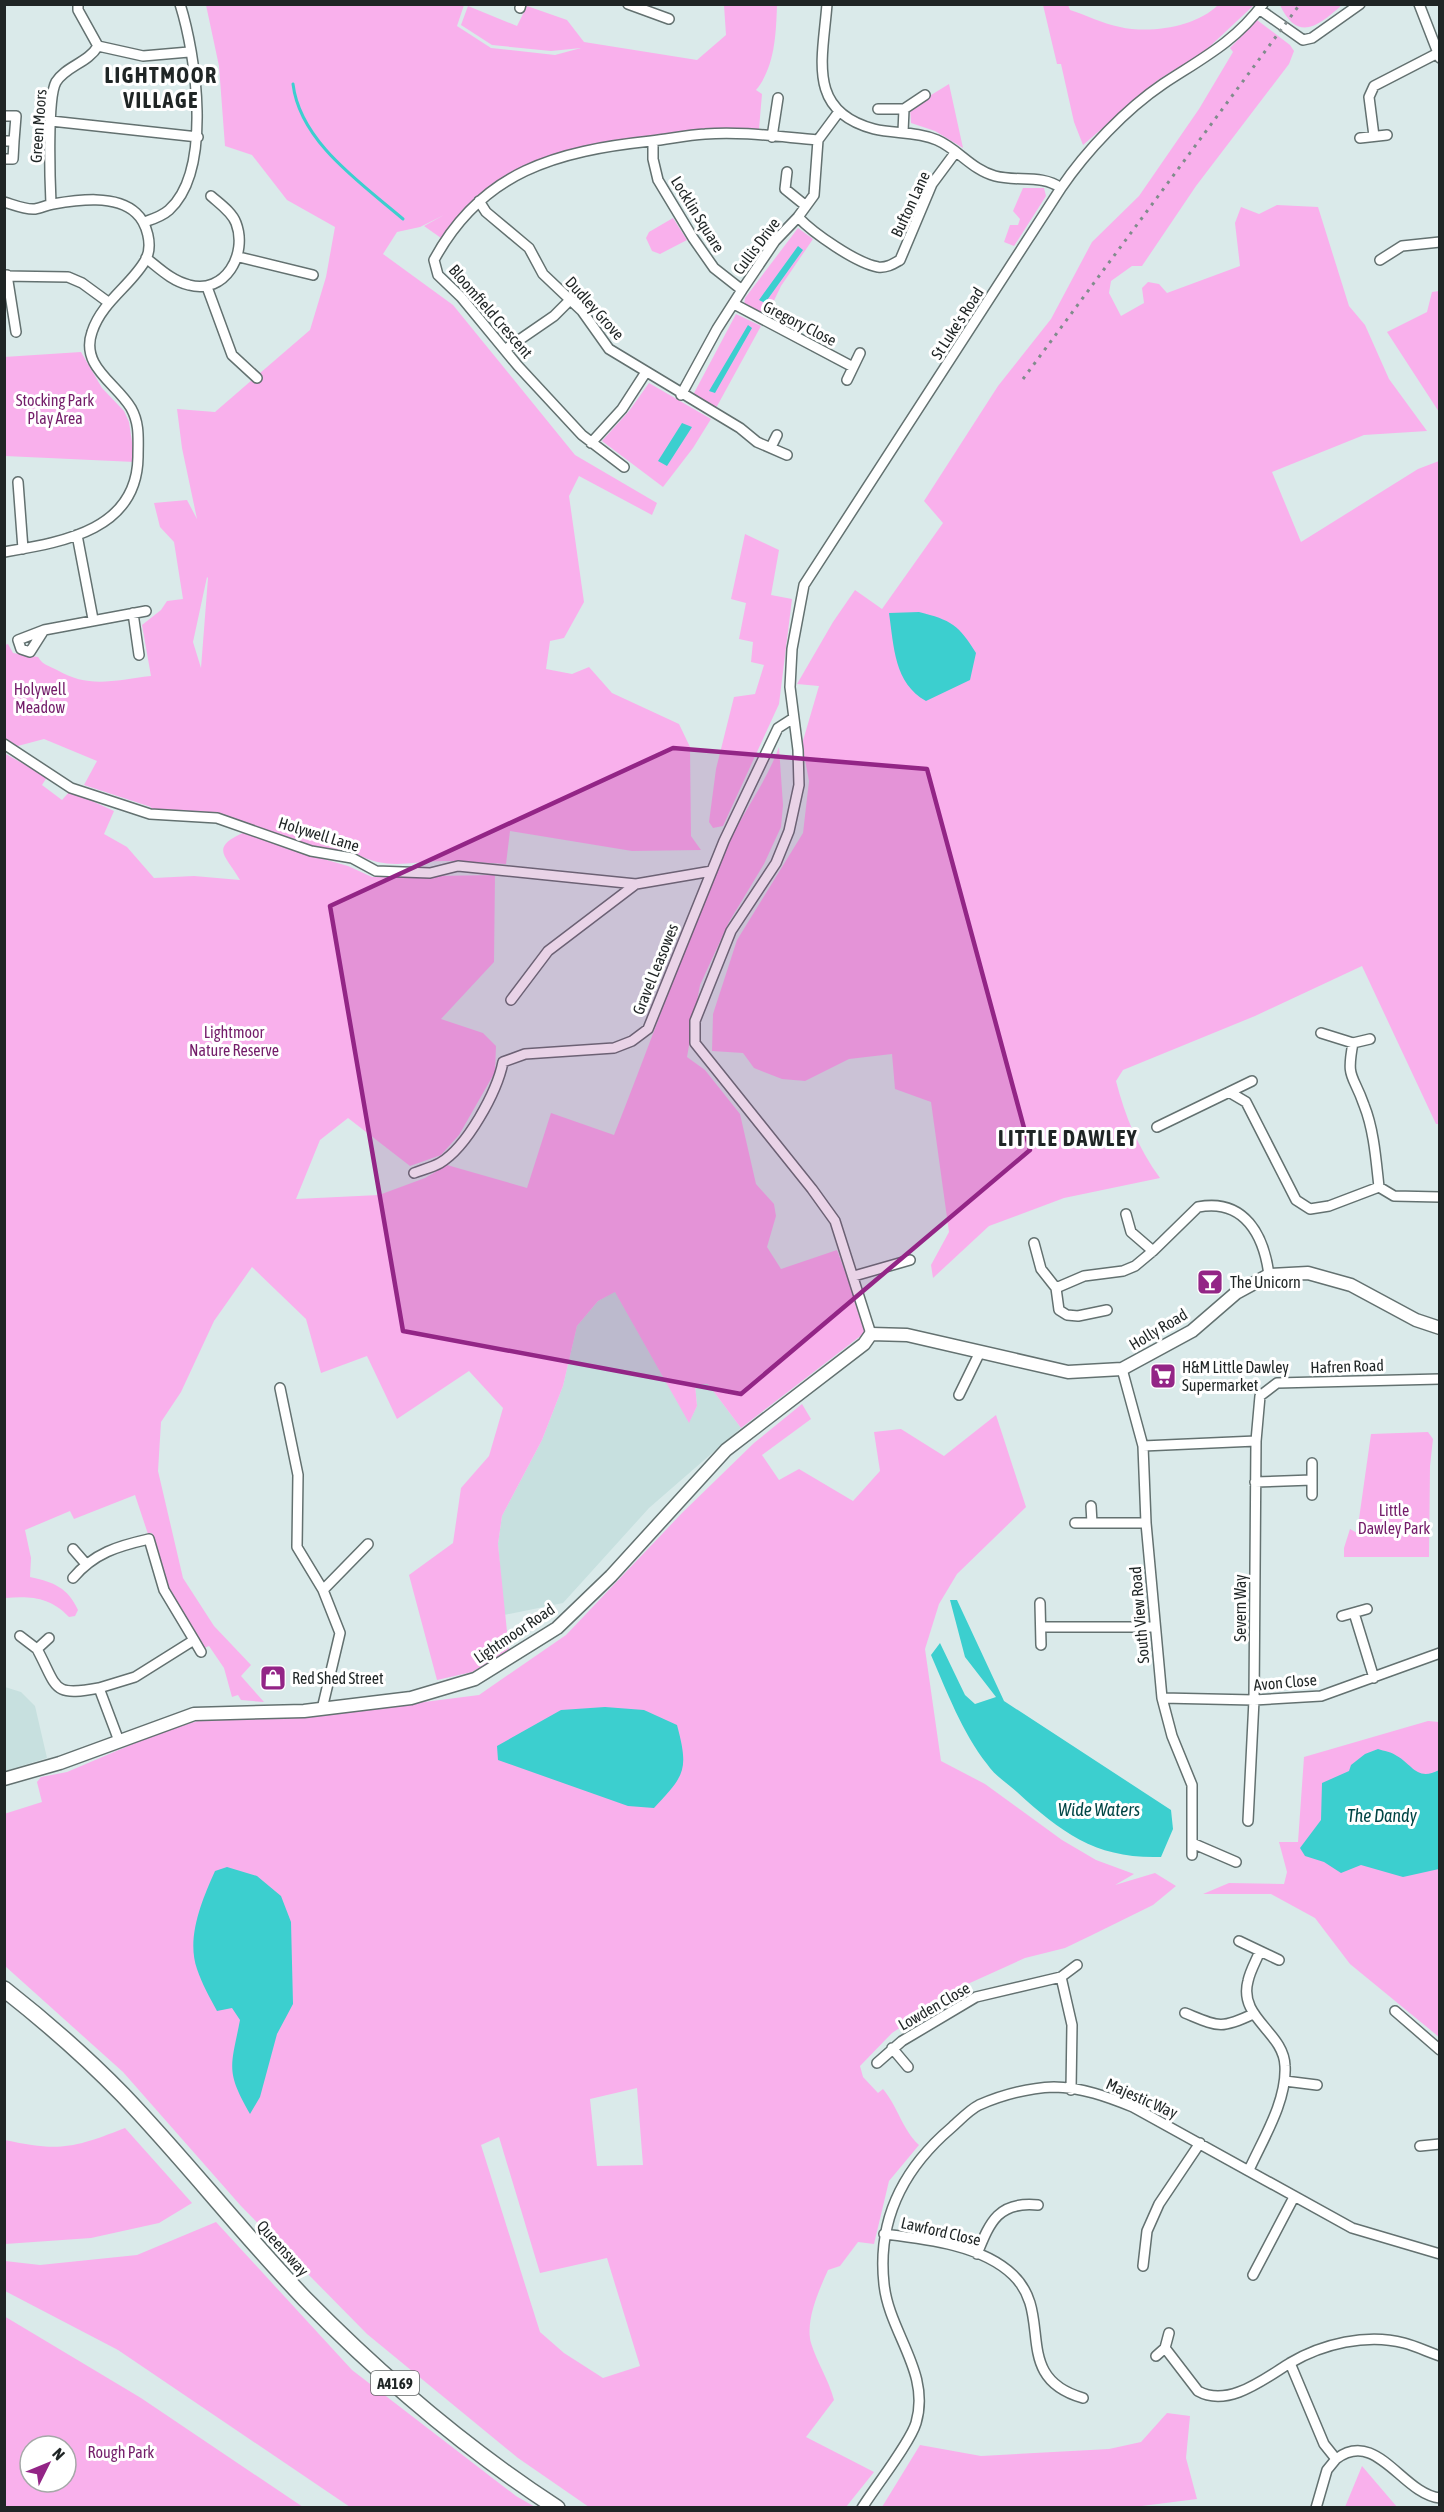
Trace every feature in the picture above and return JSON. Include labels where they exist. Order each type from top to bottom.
[{"type":"main road","name":"Queensway","points":[[4,1989],[83,2056],[121,2093],[267,2257],[355,2348],[481,2453],[557,2508]]},
{"type":"street","points":[[78,4],[78,10],[98,46],[143,56],[189,52]]},
{"type":"street","points":[[144,222],[160,217],[179,198],[190,171],[198,137],[198,108],[180,4]]},
{"type":"street","points":[[628,4],[649,14],[669,19]]},
{"type":"street","points":[[827,4],[822,84],[828,99],[838,113],[873,129],[903,132],[938,141],[984,173],[1003,178],[1040,179],[1052,182],[1061,188]]},
{"type":"street","points":[[1261,7],[1303,40],[1312,38],[1360,4]]},
{"type":"street","points":[[1374,136],[1369,97],[1374,86],[1439,55],[1419,4]]},
{"type":"street","name":"St Luke's Road","points":[[870,1334],[854,1276],[835,1221],[695,1043],[695,1021],[731,931],[776,863],[789,831],[799,785],[798,750],[792,719],[790,687],[792,649],[804,585],[1061,188],[1086,154],[1162,85],[1202,62],[1227,43],[1261,7]]},
{"type":"street","name":"Green Moors","points":[[51,204],[52,92],[56,82],[89,58],[98,46]]},
{"type":"street","points":[[878,109],[904,109],[925,95]]},
{"type":"street","points":[[772,137],[778,98]]},
{"type":"street","points":[[903,132],[904,109]]},
{"type":"street","name":"Cullis Drive","points":[[681,395],[717,329],[742,290],[775,241],[798,217],[814,195],[819,140],[838,113]]},
{"type":"street","points":[[4,159],[13,159],[9,141],[16,116],[5,116]]},
{"type":"street","points":[[51,121],[198,137]]},
{"type":"street","name":"Bloomfield Crescent","points":[[624,467],[591,443],[518,366],[461,297],[438,275],[434,267],[439,251],[467,212],[479,201],[492,191],[556,157],[595,148],[706,134],[819,140]]},
{"type":"street","points":[[1360,138],[1387,135]]},
{"type":"street","name":"Locklin Square","points":[[653,141],[653,159],[658,180],[714,268],[742,290]]},
{"type":"street","name":"Bufton Lane","points":[[798,217],[810,230],[862,261],[878,267],[889,266],[900,260],[932,184],[955,153]]},
{"type":"street","points":[[787,172],[785,189],[806,206]]},
{"type":"street","points":[[146,258],[172,279],[190,286],[207,287],[229,273],[239,257],[236,224],[229,211],[211,196]]},
{"type":"street","points":[[4,202],[34,209],[51,204],[101,201],[120,203],[135,212],[144,222],[148,245],[146,258],[108,302],[91,333],[90,347],[93,361],[102,376],[131,409],[138,426],[138,462],[132,486],[122,508],[105,522],[77,535],[4,552]]},
{"type":"street","name":"Dudley Grove","points":[[479,201],[486,212],[529,248],[543,274],[570,300],[609,349],[681,395],[786,455]]},
{"type":"street","points":[[1380,260],[1402,246],[1440,242]]},
{"type":"street","points":[[239,257],[313,275]]},
{"type":"street","points":[[16,333],[6,276],[68,277],[82,283],[108,302]]},
{"type":"street","points":[[207,287],[232,356],[257,378]]},
{"type":"street","points":[[506,349],[554,316],[570,300]]},
{"type":"street","name":"Gregory Close","points":[[734,304],[853,367]]},
{"type":"street","points":[[847,380],[860,353]]},
{"type":"street","points":[[591,443],[622,409],[646,372]]},
{"type":"street","points":[[771,447],[777,435]]},
{"type":"street","points":[[18,482],[23,549]]},
{"type":"street","points":[[77,535],[93,619]]},
{"type":"street","points":[[44,630],[93,619],[146,611]]},
{"type":"street","points":[[133,613],[139,655]]},
{"type":"street","name":"Gravel Leasowes","points":[[414,1173],[440,1163],[461,1145],[499,1082],[503,1062],[525,1054],[614,1048],[632,1041],[648,1029],[712,871],[778,728],[792,719]]},
{"type":"street","name":"Holywell Lane","points":[[4,744],[71,788],[150,814],[217,818],[311,851],[352,858],[376,871],[430,873],[458,866],[636,884],[712,871]]},
{"type":"street","points":[[511,1000],[548,951],[636,884]]},
{"type":"street","points":[[1321,1033],[1353,1043],[1371,1038]]},
{"type":"street","points":[[1353,1043],[1349,1075],[1364,1105],[1375,1152],[1379,1187]]},
{"type":"street","points":[[1157,1126],[1252,1081]]},
{"type":"street","points":[[1229,1092],[1246,1102],[1296,1200],[1310,1209],[1329,1206],[1379,1187]]},
{"type":"street","points":[[1379,1187],[1394,1196],[1440,1197]]},
{"type":"street","points":[[1056,1288],[1084,1276],[1123,1271],[1153,1251],[1198,1207],[1221,1206],[1231,1209],[1260,1235],[1269,1275]]},
{"type":"street","points":[[1126,1214],[1131,1232],[1153,1251]]},
{"type":"street","points":[[1034,1243],[1041,1269],[1056,1288],[1059,1310],[1067,1315],[1107,1310]]},
{"type":"street","points":[[854,1276],[910,1260]]},
{"type":"street","name":"Holly Road","points":[[870,1334],[907,1335],[1068,1372],[1122,1369],[1192,1330],[1236,1293],[1269,1275],[1308,1273],[1351,1285],[1416,1320],[1440,1328]]},
{"type":"street","name":"Lightmoor Road","points":[[4,1779],[195,1714],[322,1709],[411,1698],[475,1679],[557,1628],[611,1576],[726,1450],[864,1344],[870,1334]]},
{"type":"street","points":[[959,1395],[980,1352]]},
{"type":"street","name":"South View Road","points":[[1122,1369],[1143,1446],[1146,1523],[1162,1698],[1172,1736],[1192,1785],[1192,1856]]},
{"type":"street","name":"Hafren Road","points":[[1260,1396],[1276,1383],[1440,1379]]},
{"type":"street","points":[[280,1388],[298,1475],[297,1547],[323,1590],[340,1633],[322,1709]]},
{"type":"street","name":"Severn Way","points":[[1248,1821],[1254,1700],[1256,1441],[1260,1396]]},
{"type":"street","points":[[1143,1446],[1256,1441]]},
{"type":"street","points":[[1312,1463],[1312,1495]]},
{"type":"street","points":[[1255,1482],[1312,1480]]},
{"type":"street","points":[[1091,1506],[1092,1523]]},
{"type":"street","points":[[1075,1523],[1146,1523]]},
{"type":"street","points":[[73,1578],[86,1564],[112,1548],[149,1539],[164,1590],[201,1652]]},
{"type":"street","points":[[323,1590],[368,1544]]},
{"type":"street","points":[[73,1549],[86,1564]]},
{"type":"street","points":[[1040,1603],[1041,1645]]},
{"type":"street","points":[[1342,1616],[1367,1609]]},
{"type":"street","points":[[1354,1613],[1374,1677]]},
{"type":"street","points":[[1041,1627],[1154,1627]]},
{"type":"street","points":[[20,1636],[37,1649],[60,1690],[75,1693],[135,1677],[194,1640]]},
{"type":"street","points":[[37,1649],[49,1638]]},
{"type":"street","name":"Avon Close","points":[[1162,1698],[1254,1700],[1321,1696],[1440,1653]]},
{"type":"street","points":[[99,1688],[119,1741]]},
{"type":"street","points":[[1192,1843],[1236,1862]]},
{"type":"street","points":[[1239,1941],[1279,1960]]},
{"type":"street","points":[[1249,2170],[1278,2105],[1285,2081],[1285,2064],[1281,2048],[1253,2014],[1246,1998],[1247,1982],[1260,1951]]},
{"type":"street","name":"Lowden Close","points":[[877,2064],[892,2048],[976,1997],[1061,1977],[1077,1965]]},
{"type":"street","points":[[1061,1977],[1072,2025],[1071,2090]]},
{"type":"street","points":[[1195,2017],[1200,2008]]},
{"type":"street","points":[[1395,2011],[1440,2050]]},
{"type":"street","points":[[1185,2013],[1213,2025],[1229,2026],[1253,2014]]},
{"type":"street","name":"Lowden Close","points":[[892,2048],[908,2067]]},
{"type":"street","points":[[1285,2081],[1317,2085]]},
{"type":"street","name":"Majestic Way","points":[[862,2508],[909,2438],[916,2423],[918,2401],[917,2375],[892,2320],[884,2286],[884,2234],[899,2191],[919,2162],[938,2139],[977,2106],[1019,2091],[1056,2087],[1097,2093],[1133,2107],[1352,2228],[1440,2254]]},
{"type":"street","points":[[1143,2266],[1147,2230],[1159,2204],[1200,2143]]},
{"type":"street","points":[[1420,2146],[1440,2144]]},
{"type":"street","points":[[1253,2275],[1294,2197]]},
{"type":"street","points":[[977,2254],[988,2225],[1003,2210],[1020,2204],[1038,2205]]},
{"type":"street","name":"Lawford Close","points":[[884,2234],[921,2239],[998,2262],[1015,2277],[1028,2295],[1042,2368],[1053,2385],[1064,2393],[1083,2398]]},
{"type":"street","points":[[1156,2356],[1165,2348],[1168,2333]]},
{"type":"street","points":[[1165,2348],[1192,2385],[1202,2393],[1214,2395],[1236,2393],[1290,2362],[1332,2345],[1362,2340],[1402,2342],[1440,2356]]},
{"type":"street","points":[[1290,2362],[1324,2444],[1336,2459]]},
{"type":"street","points":[[1316,2508],[1327,2470],[1336,2459],[1358,2451],[1375,2453],[1410,2485],[1429,2497],[1440,2498]]},
{"type":"highlighted area","points":[[673,748],[927,769],[1030,1150],[741,1394],[403,1331],[330,906]]},
{"type":"shaded area","points":[[615,1291],[689,1422],[697,1406],[695,1384],[708,1384],[741,1428],[649,1508],[563,1603],[504,1615],[498,1544],[502,1516],[542,1440],[563,1386],[577,1326],[598,1301]]},
{"type":"shaded area","points":[[5,1687],[21,1692],[35,1706],[47,1758],[5,1771]]},
{"type":"green space","name":"Holywell Meadow","points":[[206,5],[464,5],[457,26],[491,48],[555,55],[581,48],[551,51],[492,45],[461,25],[468,6],[517,26],[527,6],[567,20],[584,42],[697,60],[726,35],[724,5],[777,5],[771,61],[756,90],[762,94],[759,129],[685,131],[587,146],[563,152],[546,158],[473,202],[441,238],[424,226],[444,215],[420,227],[397,232],[383,254],[453,305],[575,455],[657,503],[652,515],[579,476],[569,496],[584,602],[564,638],[550,641],[546,669],[572,674],[589,667],[612,693],[679,724],[690,747],[691,836],[701,850],[632,851],[510,831],[506,864],[432,861],[390,864],[356,854],[352,858],[311,851],[217,818],[150,814],[151,807],[84,785],[97,761],[44,739],[14,747],[7,740],[5,741],[5,645],[8,644],[13,653],[38,657],[46,665],[80,680],[102,682],[151,676],[142,625],[161,610],[167,601],[183,599],[174,542],[160,527],[154,503],[187,500],[197,519],[182,448],[177,409],[215,412],[310,330],[326,277],[335,227],[287,200],[252,155],[225,146],[219,66]],"holes":[[[208,578],[201,668],[193,642]]]},
{"type":"green space","points":[[1043,5],[1068,5],[1070,10],[1107,24],[1145,30],[1172,27],[1198,19],[1218,5],[1254,5],[1205,51],[1158,80],[1083,145],[1074,122],[1061,64],[1057,64]]},
{"type":"green space","points":[[1280,5],[1342,5],[1317,24],[1301,27],[1287,17]]},
{"type":"green space","points":[[1257,20],[1290,45],[1294,51],[1289,64],[1196,186],[1142,266],[1132,266],[1111,281],[1109,293],[1121,316],[1144,303],[1142,288],[1148,282],[1159,284],[1167,293],[1240,266],[1235,223],[1241,207],[1259,214],[1277,205],[1318,207],[1349,306],[1365,325],[1389,379],[1427,431],[1364,435],[1272,472],[1301,542],[1418,469],[1439,461],[1439,1124],[1436,1124],[1362,966],[1255,1016],[1123,1070],[1116,1081],[1124,1107],[1139,1143],[1160,1178],[1064,1198],[989,1226],[933,1278],[931,1265],[949,1232],[931,1102],[895,1089],[892,1054],[849,1059],[805,1081],[782,1079],[754,1068],[743,1053],[712,1051],[713,1014],[737,940],[803,833],[809,781],[802,744],[819,686],[797,684],[833,622],[855,590],[882,609],[943,523],[924,501],[998,386],[1051,319],[1092,242],[1139,196],[1199,109],[1233,52],[1230,48]]},
{"type":"green space","points":[[949,84],[963,148],[935,131],[911,123],[910,108]]},
{"type":"green space","points":[[1023,188],[1044,188],[1046,196],[1014,246],[1004,242],[1010,225],[1018,225],[1020,219],[1013,211]]},
{"type":"green space","points":[[673,218],[687,240],[660,254],[652,251],[646,238],[649,232]]},
{"type":"green space","points":[[798,228],[813,239],[781,286],[766,317],[744,306],[745,298]]},
{"type":"green space","points":[[1440,291],[1439,412],[1387,332],[1427,312],[1432,292]]},
{"type":"green space","points":[[736,314],[761,326],[716,408],[693,395]]},
{"type":"green space","name":"Stocking Park Play Area","points":[[81,352],[102,388],[124,411],[129,422],[135,462],[5,456],[4,357]]},
{"type":"green space","points":[[649,383],[711,419],[693,448],[663,487],[602,441],[629,411]]},
{"type":"green space","points":[[745,534],[779,550],[771,595],[792,599],[779,704],[723,826],[713,828],[709,822],[716,769],[734,697],[755,694],[764,665],[751,662],[753,642],[739,639],[746,603],[731,599]]},
{"type":"green space","name":"Lightmoor Nature Reserve","points":[[779,747],[783,805],[781,827],[764,864],[729,922],[700,985],[687,1057],[705,1070],[740,1114],[756,1184],[774,1204],[776,1216],[767,1247],[781,1269],[837,1250],[867,1331],[741,1428],[708,1384],[695,1384],[697,1406],[689,1423],[615,1292],[598,1301],[577,1326],[563,1386],[542,1440],[502,1516],[498,1544],[509,1651],[472,1672],[437,1680],[409,1575],[453,1543],[461,1488],[489,1456],[503,1408],[469,1371],[397,1419],[367,1356],[321,1373],[306,1319],[252,1267],[214,1321],[181,1392],[161,1422],[158,1471],[183,1578],[214,1626],[251,1665],[241,1676],[264,1702],[241,1700],[238,1695],[232,1697],[224,1668],[209,1646],[204,1648],[164,1581],[152,1533],[148,1534],[135,1495],[74,1519],[70,1511],[25,1530],[31,1558],[30,1577],[46,1581],[65,1591],[78,1610],[75,1616],[69,1617],[55,1605],[40,1599],[5,1598],[4,753],[47,777],[42,785],[62,800],[70,791],[114,811],[104,834],[127,847],[154,878],[194,876],[240,880],[223,852],[227,843],[245,832],[288,849],[348,866],[372,877],[495,875],[494,962],[441,1019],[483,1033],[496,1046],[495,1072],[459,1135],[441,1155],[410,1166],[348,1118],[320,1140],[296,1199],[379,1195],[425,1178],[447,1165],[527,1188],[551,1113],[614,1135],[727,847],[768,773]]},
{"type":"green space","points":[[802,1404],[811,1419],[762,1455],[779,1480],[799,1469],[853,1501],[880,1471],[874,1432],[901,1429],[944,1456],[996,1415],[1026,1507],[957,1574],[939,1604],[925,1649],[941,1761],[985,1784],[1062,1840],[1096,1860],[1134,1874],[1115,1885],[1155,1873],[1176,1886],[1153,1905],[1065,1948],[1025,1958],[961,1987],[892,2033],[860,2066],[863,2077],[878,2093],[883,2089],[908,2132],[919,2145],[889,2181],[874,2244],[858,2242],[840,2266],[828,2270],[811,2316],[811,2343],[834,2400],[806,2437],[874,2472],[846,2507],[589,2507],[518,2458],[367,2334],[241,2206],[123,2072],[5,1966],[4,1814],[42,1802],[37,1782],[41,1777],[67,1772],[161,1732],[201,1720],[307,1717],[479,1695],[566,1635],[682,1513],[754,1443]],"holes":[[[637,2088],[643,2165],[597,2166],[590,2099]],[[499,2137],[540,2273],[607,2258],[640,2366],[603,2378],[564,2353],[540,2332],[481,2145]]]},
{"type":"green space","name":"Little Dawley Park","points":[[1428,1432],[1433,1439],[1430,1466],[1429,1557],[1344,1557],[1344,1548],[1350,1529],[1357,1533],[1371,1434]]},
{"type":"green space","points":[[1428,1721],[1439,1722],[1439,2037],[1350,1964],[1315,1918],[1271,1894],[1203,1894],[1229,1883],[1284,1884],[1287,1872],[1279,1842],[1298,1842],[1304,1757]]},
{"type":"green space","points":[[125,2128],[192,2203],[159,2223],[91,2238],[5,2244],[5,2140],[39,2146],[66,2146],[79,2144]]},
{"type":"green space","points":[[216,2222],[352,2370],[516,2496],[535,2507],[350,2507],[118,2350],[5,2291],[5,2261],[40,2265],[137,2255]]},
{"type":"green space","name":"Rough Park","points":[[4,2316],[141,2398],[303,2507],[5,2507]]},
{"type":"green space","points":[[1167,2413],[1190,2416],[1186,2458],[1197,2499],[1126,2508],[882,2507],[920,2445],[981,2456],[1109,2449],[1141,2442]]},
{"type":"green space","points":[[1362,2466],[1397,2507],[1345,2507]]},
{"type":"water","points":[[798,246],[803,250],[765,303],[759,300]]},
{"type":"water","points":[[748,325],[752,328],[715,393],[709,391]]},
{"type":"water","points":[[682,423],[692,427],[667,466],[658,461]]},
{"type":"water","points":[[919,612],[953,625],[976,653],[970,680],[926,701],[907,684],[897,663],[889,613]]},
{"type":"water","name":"Wide Waters","points":[[950,1600],[957,1600],[1004,1701],[1171,1810],[1173,1829],[1161,1857],[1118,1854],[1082,1841],[1050,1820],[990,1768],[963,1725],[931,1655],[940,1643],[965,1695],[975,1704],[996,1697],[965,1657]]},
{"type":"water","points":[[605,1707],[644,1710],[677,1725],[683,1752],[682,1771],[654,1808],[628,1806],[498,1760],[497,1746],[561,1710]]},
{"type":"water","name":"The Dandy","points":[[1378,1749],[1402,1759],[1420,1773],[1439,1770],[1439,1869],[1403,1877],[1361,1865],[1341,1873],[1324,1862],[1305,1856],[1300,1848],[1321,1820],[1322,1783],[1349,1771],[1351,1765],[1365,1754]]},
{"type":"water","points":[[227,1867],[257,1876],[281,1896],[291,1922],[293,2004],[277,2034],[260,2097],[250,2114],[233,2077],[232,2068],[240,2020],[232,2008],[217,2011],[201,1980],[194,1957],[194,1932],[205,1894],[215,1871]]},
{"type":"waterway","points":[[293,84],[298,105],[320,143],[352,176],[403,219]]},
{"type":"railway","points":[[1023,379],[1300,4]]},
{"type":"place","name":"The Unicorn","points":[[1210,1282]]},
{"type":"place","name":"H&M Little Dawley Supermarket","points":[[1163,1376]]},
{"type":"place","name":"Red Shed Street","points":[[273,1678]]},
{"type":"district","name":"LIGHTMOOR VILLAGE","points":[[161,88]]},
{"type":"district","name":"LITTLE DAWLEY","points":[[1068,1138]]}]
